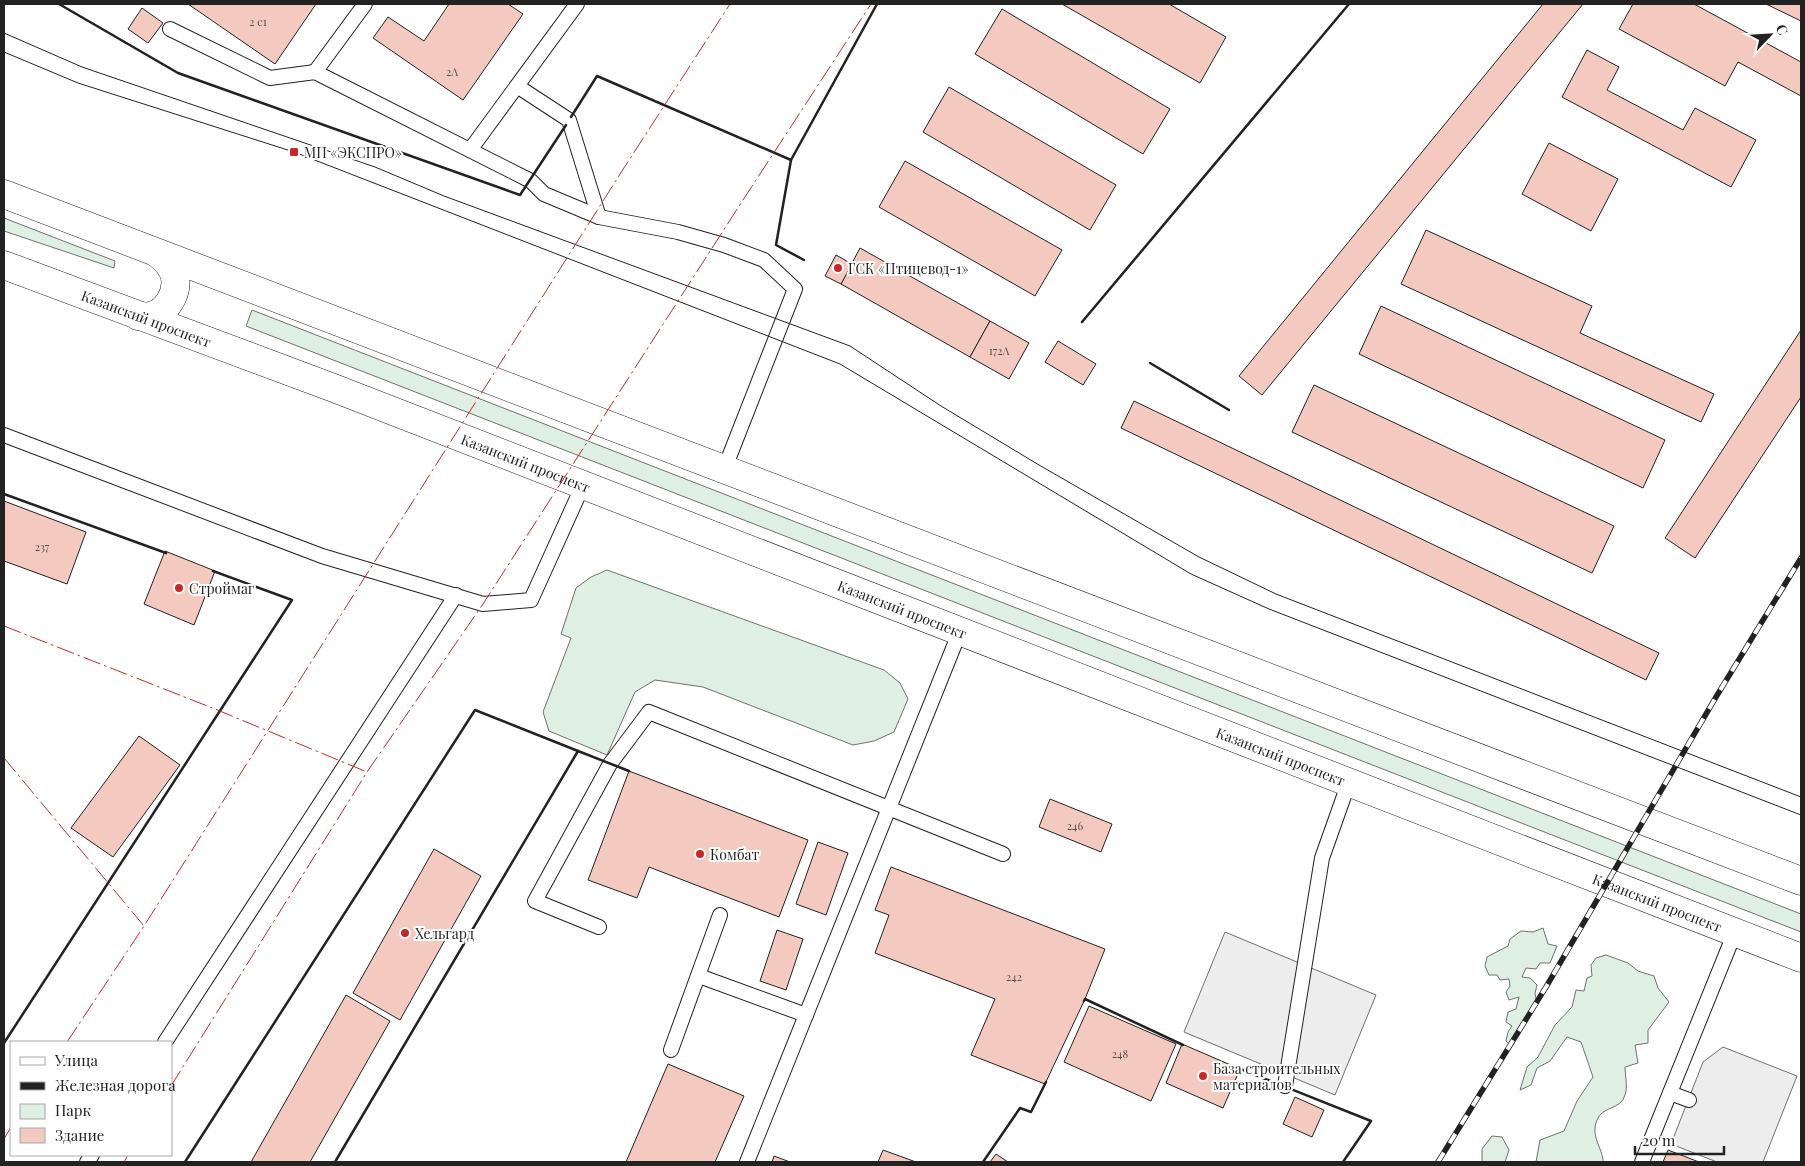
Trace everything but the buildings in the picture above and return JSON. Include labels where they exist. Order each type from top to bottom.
[{"type":"main road","points":[[4,194],[1801,881]]},
{"type":"main road","points":[[138,316],[149,316],[160,312],[170,302],[176,288],[175,276],[170,265],[157,253]]},
{"type":"main road","name":"Казанский проспект","points":[[4,265],[331,387],[1801,958]]},
{"type":"lane","points":[[315,72],[365,4]]},
{"type":"lane","points":[[470,150],[577,4]]},
{"type":"lane","points":[[170,29],[270,78],[315,72],[531,181],[544,194],[599,217],[678,232],[724,245],[764,260],[795,288],[724,470]]},
{"type":"lane","points":[[517,86],[569,120],[599,217]]},
{"type":"lane","points":[[4,435],[322,556],[483,604],[531,600],[583,485]]},
{"type":"lane","points":[[166,1041],[456,595]]},
{"type":"lane","points":[[747,1162],[960,631]]},
{"type":"lane","points":[[599,927],[534,901],[610,764],[649,712],[1003,854]]},
{"type":"lane","points":[[1285,1086],[1322,858],[1350,782]]},
{"type":"lane","points":[[671,1050],[720,915]]},
{"type":"lane","points":[[1642,1162],[1735,932]]},
{"type":"lane","points":[[699,976],[806,1015]]},
{"type":"lane","points":[[1670,1093],[1688,1100]]},
{"type":"green space","points":[[4,218],[115,261],[114,268],[4,231]]},
{"type":"green space","points":[[252,310],[1801,914],[1801,932],[246,326]]},
{"type":"green space","points":[[607,570],[884,670],[900,683],[908,699],[894,732],[874,741],[853,745],[703,687],[655,680],[635,692],[607,755],[549,731],[543,712],[571,638],[561,634],[576,588],[591,577]]},
{"type":"green space","points":[[1543,928],[1548,944],[1557,946],[1550,963],[1540,963],[1536,969],[1526,968],[1522,977],[1530,978],[1537,985],[1535,993],[1537,1005],[1510,1045],[1506,1041],[1512,1026],[1506,1022],[1508,1012],[1516,1009],[1519,997],[1509,1000],[1506,992],[1510,986],[1509,979],[1500,980],[1497,975],[1489,975],[1485,966],[1487,957],[1508,946],[1510,939],[1521,931],[1533,932]]},
{"type":"green space","points":[[1606,955],[1628,963],[1638,971],[1654,976],[1658,988],[1669,1002],[1648,1030],[1648,1043],[1635,1045],[1638,1063],[1625,1067],[1626,1088],[1623,1100],[1616,1106],[1603,1112],[1597,1120],[1595,1132],[1603,1162],[1536,1162],[1540,1140],[1564,1131],[1577,1101],[1593,1077],[1581,1042],[1567,1037],[1550,1061],[1537,1068],[1531,1085],[1520,1090],[1527,1067],[1538,1057],[1555,1025],[1572,1007],[1576,990],[1584,991],[1587,978],[1592,976],[1591,965],[1596,958]]},
{"type":"green space","points":[[1492,1136],[1502,1137],[1509,1150],[1505,1162],[1482,1162],[1482,1149]]},
{"type":"shaded area","points":[[1225,932],[1376,995],[1335,1095],[1184,1032]]},
{"type":"shaded area","points":[[1723,1047],[1797,1076],[1763,1162],[1717,1162],[1671,1144],[1703,1062]]},
{"type":"tram line","points":[[4,33],[82,67],[375,167],[444,196],[850,346],[941,406],[1039,465],[1199,557],[1276,594],[1801,797]]},
{"type":"tram line","points":[[4,52],[78,83],[294,152],[840,364],[1191,574],[1269,609],[1801,815]]},
{"type":"railway","points":[[1438,1162],[1546,987],[1716,697],[1801,558]]},
{"type":"wall","points":[[59,4],[178,73],[520,195],[566,125]]},
{"type":"wall","points":[[571,117],[597,76],[791,160],[877,4]]},
{"type":"wall","points":[[1082,322],[1349,4]]},
{"type":"wall","points":[[791,160],[776,245],[804,260]]},
{"type":"wall","points":[[1150,363],[1229,410]]},
{"type":"wall","points":[[4,494],[166,553]]},
{"type":"wall","points":[[4,1043],[292,600],[213,571]]},
{"type":"wall","points":[[185,1162],[475,710],[578,751]]},
{"type":"wall","points":[[335,1162],[578,751],[629,771]]},
{"type":"wall","points":[[1084,1001],[1085,999],[1183,1045]]},
{"type":"wall","points":[[1238,1068],[1371,1121],[1343,1162]]},
{"type":"wall","points":[[983,1162],[1020,1108],[1031,1112],[1046,1082]]},
{"type":"power","points":[[68,1041],[144,926],[622,171],[730,4]]},
{"type":"power","points":[[172,1084],[367,772],[483,604],[871,4]]},
{"type":"power","points":[[4,626],[215,709],[367,772]]},
{"type":"power","points":[[4,758],[144,926]]},
{"type":"power","points":[[4,1139],[10,1129]]},
{"type":"power","points":[[124,1162],[127,1156]]},
{"type":"place","name":"МП «ЭКСПРО»","points":[[294,152]]},
{"type":"place","name":"ГСК «Птицевод-1»","points":[[838,268]]},
{"type":"place","name":"Строймаг","points":[[179,588]]},
{"type":"place","name":"Комбат","points":[[700,854]]},
{"type":"place","name":"Хельгард","points":[[405,933]]},
{"type":"place","name":"База строительных материалов","points":[[1203,1076]]}]
